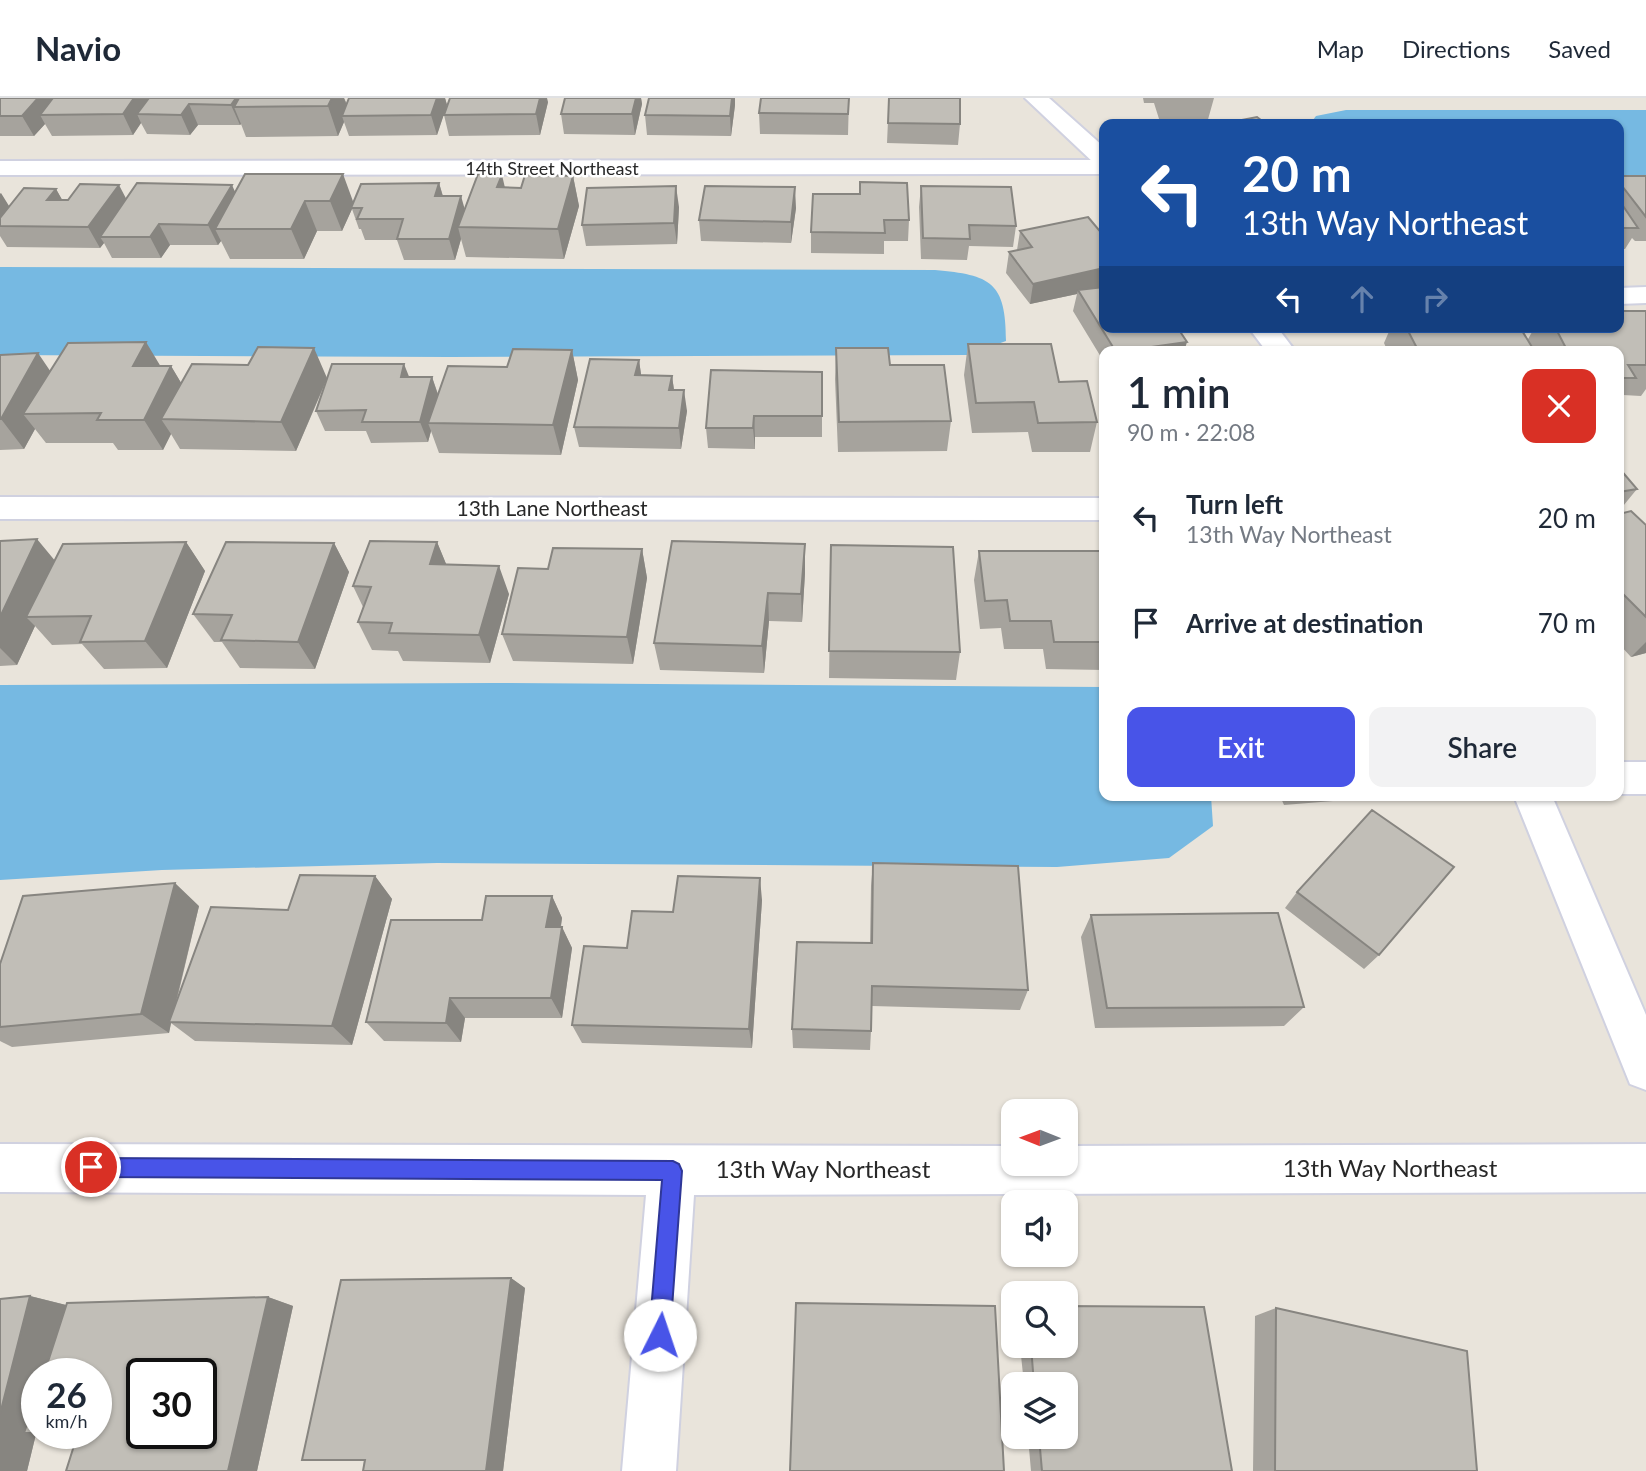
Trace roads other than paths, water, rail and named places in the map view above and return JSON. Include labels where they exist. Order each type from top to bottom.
[{"type":"street","points":[[1036,98],[1099,155]]},
{"type":"street","name":"14th Street Northeast","points":[[0,168],[1099,167]]},
{"type":"street","points":[[1624,296],[1646,295]]},
{"type":"street","name":"13th Lane Northeast","points":[[0,508],[1099,509]]},
{"type":"street","points":[[1624,778],[1646,778]]},
{"type":"street","points":[[1535,801],[1646,1068]]},
{"type":"street","name":"13th Way Northeast","points":[[0,1168],[673,1171],[1646,1168]]},
{"type":"street","points":[[649,1471],[673,1171]]},
{"type":"water","points":[[1346,110],[1646,110],[1646,175],[1624,175],[1624,119],[1314,119],[1316,116]]},
{"type":"water","points":[[0,267],[935,270],[970,275],[992,285],[1003,306],[1006,341],[967,355],[0,355]]},
{"type":"water","points":[[492,683],[1099,687],[1099,801],[1211,801],[1213,826],[1169,858],[1057,867],[437,863],[162,870],[0,880],[0,685]]}]
